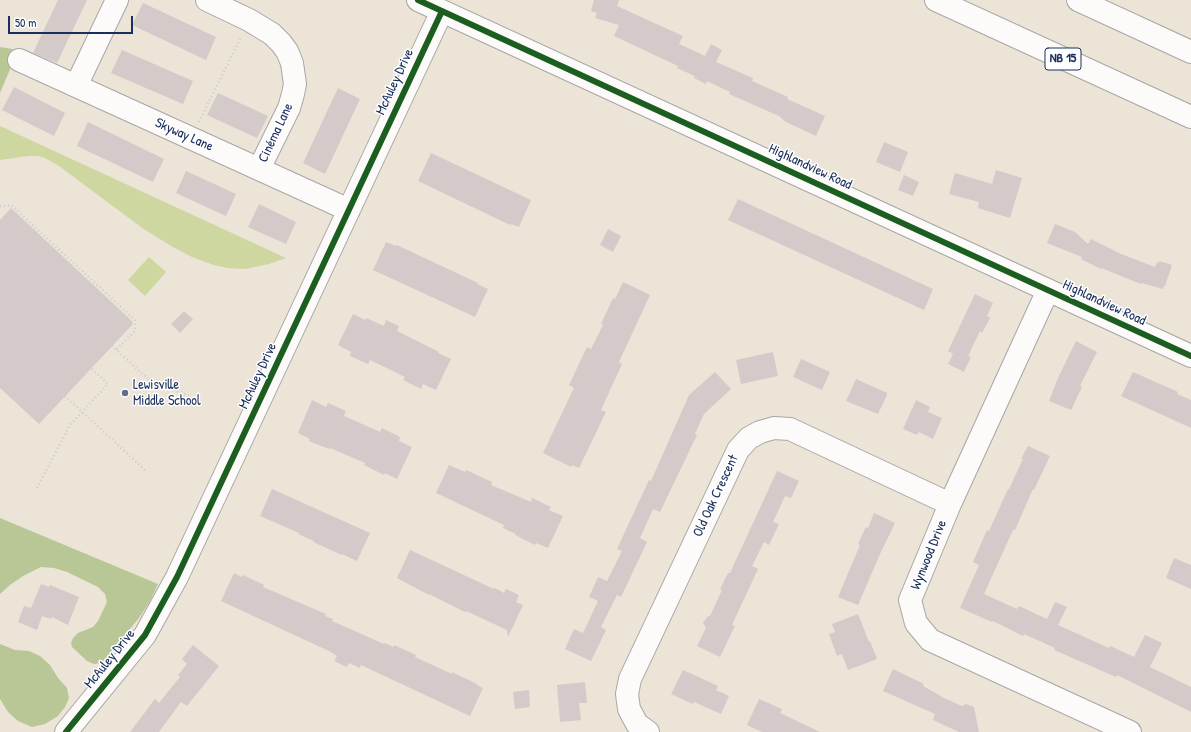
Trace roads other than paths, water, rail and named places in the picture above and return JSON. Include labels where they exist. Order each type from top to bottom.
[{"type":"main road","points":[[76,86],[117,0]]},
{"type":"main road","name":"Cinéma Lane","points":[[207,0],[249,20],[272,34],[287,51],[292,63],[295,84],[289,108],[259,169]]},
{"type":"main road","name":"Highlandview Road","points":[[418,0],[1191,356]]},
{"type":"main road","name":"NB 15","points":[[936,0],[1191,117]]},
{"type":"main road","points":[[1078,0],[1191,52]]},
{"type":"main road","name":"McAuley Drive","points":[[66,732],[145,635],[177,577],[442,11]]},
{"type":"main road","name":"Skyway Lane","points":[[19,60],[349,210]]},
{"type":"main road","name":"Wynwood Drive","points":[[1048,290],[950,504],[910,600],[916,623],[930,640],[1130,732]]},
{"type":"main road","name":"Old Oak Crescent","points":[[648,732],[637,724],[630,709],[627,694],[630,679],[738,450],[749,438],[760,432],[774,428],[790,429],[950,504]]},
{"type":"place","name":"Lewisville Middle School","points":[[125,393]]}]
